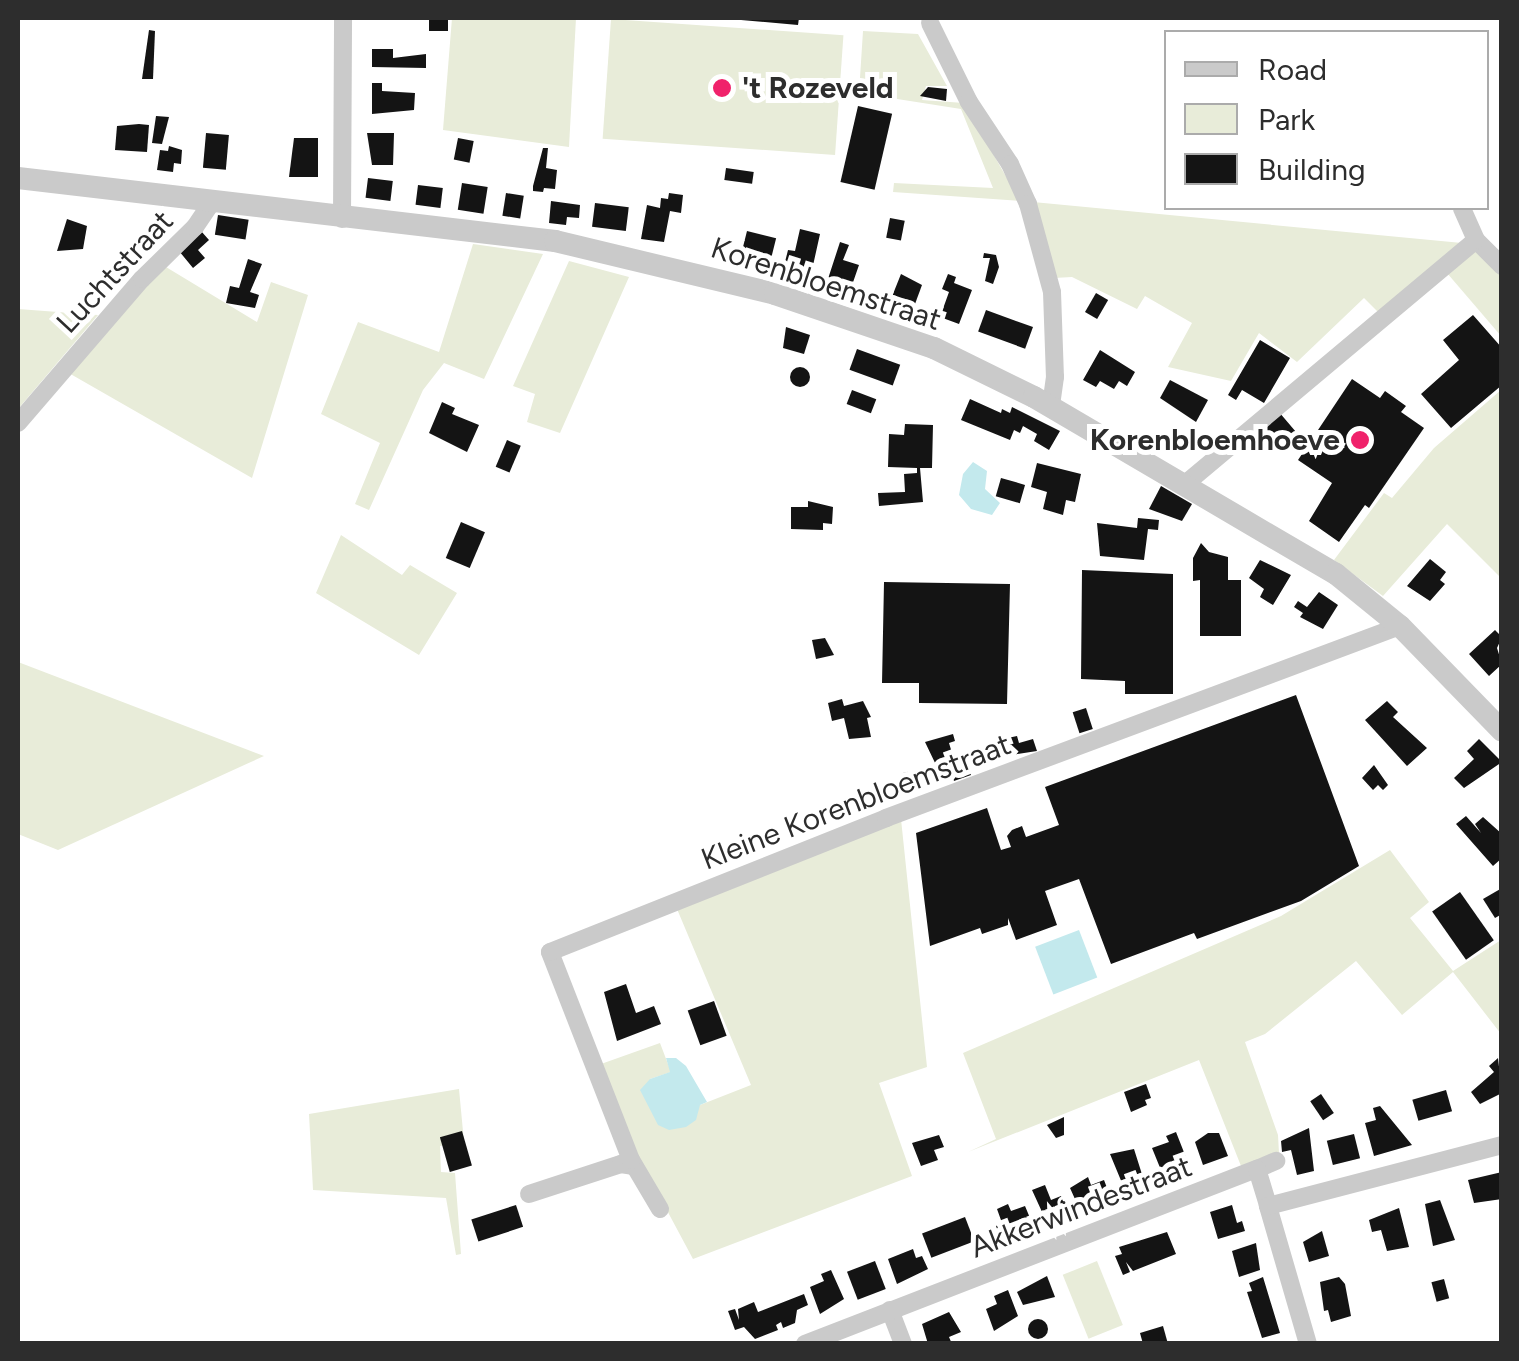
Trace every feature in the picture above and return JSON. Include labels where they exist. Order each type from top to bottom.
[{"type":"street","points":[[342,218],[343,18]]},
{"type":"street","points":[[930,23],[969,102],[1010,164],[1028,204],[1052,292],[1055,377],[1051,406]]},
{"type":"street","name":"Korenbloemstraat","points":[[18,178],[554,241],[719,279],[934,348],[1051,406],[1336,574],[1400,626],[1502,731]]},
{"type":"street","name":"Luchtstraat","points":[[18,423],[142,279],[195,227],[212,202]]},
{"type":"street","points":[[1463,210],[1476,240],[1502,266]]},
{"type":"street","points":[[1184,485],[1476,240]]},
{"type":"street","name":"Kleine Korenbloemstraat","points":[[634,1166],[550,952],[886,818],[1400,626]]},
{"type":"street","points":[[1268,1206],[1502,1145]]},
{"type":"street","name":"Akkerwindestraat","points":[[804,1344],[1276,1161]]},
{"type":"street","points":[[528,1194],[621,1164],[634,1166],[660,1209]]},
{"type":"street","points":[[1257,1168],[1308,1344]]},
{"type":"street","points":[[890,1310],[904,1344]]},
{"type":"green space","points":[[452,18],[576,18],[569,147],[443,130]]},
{"type":"green space","name":"'t Rozeveld","points":[[611,19],[843,35],[835,155],[603,139]]},
{"type":"green space","points":[[863,31],[918,34],[947,86],[926,86],[922,100],[964,103],[1020,201],[893,192],[894,183],[993,188],[961,109],[859,93]]},
{"type":"green space","points":[[1033,202],[1462,243],[1381,315],[1364,298],[1297,362],[1259,333],[1231,381],[1168,367],[1192,323],[1145,296],[1137,309],[1072,277],[1054,278]]},
{"type":"green space","points":[[473,244],[543,254],[484,379],[444,363],[423,390],[369,510],[355,504],[380,443],[321,414],[358,322],[439,352]]},
{"type":"green space","points":[[1476,248],[1501,274],[1501,336],[1447,273]]},
{"type":"green space","points":[[569,261],[629,277],[560,433],[527,422],[535,394],[513,386]]},
{"type":"green space","points":[[161,264],[257,322],[271,282],[308,295],[252,478],[67,372]]},
{"type":"green space","points":[[18,309],[98,315],[18,409]]},
{"type":"green space","points":[[1501,390],[1501,578],[1447,524],[1383,596],[1334,560],[1384,493],[1392,498],[1434,448]]},
{"type":"green space","points":[[341,535],[402,575],[410,565],[457,593],[419,655],[316,593]]},
{"type":"green space","points":[[18,662],[264,756],[58,850],[18,834]]},
{"type":"green space","points":[[901,819],[927,1067],[879,1083],[912,1176],[693,1259],[640,1160],[601,1064],[660,1043],[671,1072],[650,1079],[700,1105],[751,1085],[677,909]]},
{"type":"green space","points":[[1390,850],[1429,902],[1410,918],[1453,971],[1501,940],[1501,1034],[1453,972],[1402,1015],[1356,961],[1265,1034],[1245,1042],[1278,1135],[1279,1153],[1241,1166],[1199,1060],[968,1152],[996,1139],[963,1053],[1281,916]]},
{"type":"green space","points":[[459,1089],[464,1142],[440,1146],[441,1172],[455,1173],[461,1254],[456,1255],[446,1198],[313,1190],[309,1114]]},
{"type":"green space","points":[[1097,1261],[1123,1325],[1089,1339],[1063,1275]]},
{"type":"water","points":[[973,462],[987,471],[985,489],[1000,503],[992,515],[971,509],[959,495],[963,474]]},
{"type":"water","points":[[1079,930],[1097,978],[1053,994],[1035,947]]},
{"type":"water","points":[[666,1058],[676,1058],[686,1066],[707,1102],[700,1105],[696,1120],[686,1127],[669,1130],[658,1125],[640,1090],[650,1079],[670,1072]]},
{"type":"building","points":[[429,18],[448,18],[448,31],[429,31]]},
{"type":"building","points":[[741,18],[799,18],[798,25]]},
{"type":"building","points":[[149,30],[155,31],[153,79],[142,79]]},
{"type":"building","points":[[372,49],[393,49],[393,58],[426,54],[426,68],[372,67]]},
{"type":"building","points":[[372,83],[382,83],[382,91],[415,93],[414,110],[372,114]]},
{"type":"building","points":[[928,87],[947,89],[946,101],[920,96]]},
{"type":"building","points":[[858,106],[892,114],[875,190],[840,182]]},
{"type":"building","points":[[156,116],[169,117],[162,144],[152,143]]},
{"type":"building","points":[[149,125],[147,152],[115,150],[117,126]]},
{"type":"building","points":[[206,133],[229,135],[226,170],[203,168]]},
{"type":"building","points":[[367,133],[394,133],[393,165],[372,165]]},
{"type":"building","points":[[294,138],[318,138],[318,177],[289,177]]},
{"type":"building","points":[[458,138],[474,141],[470,163],[454,160]]},
{"type":"building","points":[[169,146],[182,150],[181,164],[174,163],[173,172],[157,170],[160,150],[168,151]]},
{"type":"building","points":[[543,148],[548,148],[546,168],[557,170],[555,189],[533,191],[533,186]]},
{"type":"building","points":[[726,168],[754,172],[752,184],[724,180]]},
{"type":"building","points":[[368,178],[393,181],[390,201],[366,198]]},
{"type":"building","points":[[462,183],[488,187],[483,214],[458,210]]},
{"type":"building","points":[[418,185],[443,188],[440,208],[416,205]]},
{"type":"building","points":[[506,193],[524,196],[520,219],[502,216]]},
{"type":"building","points":[[669,193],[683,195],[681,213],[670,211],[664,242],[641,239],[647,205],[660,208],[661,198],[668,199]]},
{"type":"building","points":[[551,201],[580,205],[579,218],[567,217],[566,225],[549,223]]},
{"type":"building","points":[[595,203],[629,207],[626,231],[592,227]]},
{"type":"building","points":[[218,215],[249,220],[245,240],[215,235]]},
{"type":"building","points":[[890,218],[905,221],[901,240],[886,238]]},
{"type":"building","points":[[67,219],[87,226],[83,249],[57,251]]},
{"type":"building","points":[[800,229],[820,234],[810,279],[782,274],[788,250],[795,251]]},
{"type":"building","points":[[201,231],[209,240],[198,250],[205,258],[193,268],[179,251]]},
{"type":"building","points":[[747,231],[776,238],[769,267],[740,260]]},
{"type":"building","points":[[840,242],[849,245],[843,260],[859,265],[850,291],[826,285]]},
{"type":"building","points":[[984,253],[996,255],[999,267],[993,284],[985,281],[990,258],[983,258]]},
{"type":"building","points":[[248,259],[262,264],[250,292],[259,295],[255,308],[226,303],[230,286],[239,288]]},
{"type":"building","points":[[901,274],[922,285],[915,304],[891,299]]},
{"type":"building","points":[[948,274],[956,277],[954,283],[972,290],[959,324],[940,317],[949,292],[942,289]]},
{"type":"building","points":[[1096,293],[1108,300],[1097,319],[1085,312]]},
{"type":"building","points":[[986,310],[1033,327],[1025,349],[978,332]]},
{"type":"building","points":[[1473,315],[1502,348],[1502,385],[1451,428],[1421,394],[1459,360],[1443,340]]},
{"type":"building","points":[[786,327],[810,335],[804,354],[783,348]]},
{"type":"building","points":[[1260,340],[1290,358],[1264,403],[1242,390],[1236,400],[1228,395]]},
{"type":"building","points":[[857,349],[900,365],[893,385],[849,370]]},
{"type":"building","points":[[1100,350],[1135,372],[1127,386],[1119,381],[1114,389],[1100,381],[1096,387],[1083,380]]},
{"type":"building","points":[[800,367],[810,377],[800,387],[790,377]]},
{"type":"building","points":[[1352,379],[1380,398],[1385,391],[1406,406],[1401,412],[1424,428],[1369,508],[1365,505],[1339,542],[1309,521],[1332,483],[1298,460]]},
{"type":"building","points":[[1170,380],[1208,400],[1196,422],[1160,398]]},
{"type":"building","points":[[852,390],[876,399],[871,413],[847,404]]},
{"type":"building","points":[[970,399],[1001,413],[1002,409],[1010,413],[1012,407],[1060,431],[1049,450],[1034,441],[1037,434],[1023,426],[1020,433],[1014,430],[1010,440],[961,420]]},
{"type":"building","points":[[442,402],[455,408],[452,414],[479,425],[467,452],[429,433]]},
{"type":"building","points":[[1279,412],[1296,432],[1290,437],[1286,432],[1277,438],[1274,433],[1250,453],[1242,443]]},
{"type":"building","points":[[905,424],[933,425],[932,468],[920,468],[923,502],[879,506],[878,493],[905,492],[904,474],[917,473],[917,468],[888,467],[889,434],[904,435]]},
{"type":"building","points":[[507,440],[521,446],[509,473],[496,467]]},
{"type":"building","points":[[1037,463],[1081,474],[1075,502],[1066,500],[1063,515],[1043,509],[1047,492],[1031,487]]},
{"type":"building","points":[[1001,478],[1025,485],[1020,503],[996,496]]},
{"type":"building","points":[[1161,486],[1192,504],[1182,521],[1149,509]]},
{"type":"building","points":[[808,501],[833,507],[832,524],[823,523],[823,530],[791,529],[791,507],[808,507]]},
{"type":"building","points":[[1138,518],[1159,520],[1158,530],[1148,529],[1144,560],[1100,556],[1097,523],[1137,528]]},
{"type":"building","points":[[461,522],[485,532],[470,568],[446,558]]},
{"type":"building","points":[[1201,543],[1209,552],[1228,557],[1228,580],[1241,580],[1241,636],[1200,636],[1200,580],[1193,581],[1193,558]]},
{"type":"building","points":[[1430,559],[1446,572],[1440,580],[1445,584],[1430,601],[1407,586]]},
{"type":"building","points":[[1260,560],[1291,575],[1273,605],[1260,597],[1264,589],[1249,578]]},
{"type":"building","points":[[1082,570],[1173,574],[1173,694],[1125,694],[1125,681],[1081,679]]},
{"type":"building","points":[[884,582],[1010,584],[1007,704],[919,703],[919,683],[882,683]]},
{"type":"building","points":[[1319,592],[1338,605],[1323,629],[1300,617],[1303,613],[1294,607],[1298,601],[1307,607]]},
{"type":"building","points":[[1495,630],[1502,637],[1497,648],[1502,664],[1489,676],[1469,654]]},
{"type":"building","points":[[825,638],[834,655],[816,659],[812,640]]},
{"type":"building","points":[[1296,695],[1359,866],[1301,901],[1197,939],[1194,933],[1111,964],[1079,879],[1045,891],[1057,925],[1016,940],[1008,918],[1008,925],[982,934],[980,928],[930,946],[916,833],[987,808],[1001,850],[1011,847],[1007,836],[1012,830],[1022,826],[1026,837],[1059,825],[1045,787]]},
{"type":"building","points":[[842,699],[844,706],[863,701],[871,717],[867,718],[871,737],[849,739],[844,718],[832,721],[828,703]]},
{"type":"building","points":[[1387,701],[1398,712],[1393,717],[1427,748],[1407,766],[1365,720]]},
{"type":"building","points":[[1086,708],[1093,729],[1079,733],[1073,712]]},
{"type":"building","points":[[953,734],[955,741],[949,743],[955,763],[966,760],[971,775],[954,781],[949,764],[937,767],[925,742]]},
{"type":"building","points":[[1017,736],[1019,743],[1033,739],[1037,751],[999,757],[994,741]]},
{"type":"building","points":[[1479,739],[1502,762],[1464,788],[1454,778],[1474,759],[1467,751]]},
{"type":"building","points":[[1374,765],[1388,785],[1383,790],[1378,785],[1373,790],[1362,778]]},
{"type":"building","points":[[931,766],[936,786],[907,794],[902,773]]},
{"type":"building","points":[[1466,816],[1481,833],[1475,824],[1483,817],[1502,834],[1502,858],[1493,866],[1456,824]]},
{"type":"building","points":[[1502,888],[1502,914],[1495,918],[1483,899]]},
{"type":"building","points":[[1460,892],[1494,940],[1466,960],[1432,912]]},
{"type":"building","points":[[626,984],[636,1013],[654,1006],[661,1024],[617,1041],[604,992]]},
{"type":"building","points":[[714,1001],[727,1036],[700,1045],[688,1011]]},
{"type":"building","points":[[1498,1058],[1502,1093],[1480,1104],[1471,1092],[1494,1072],[1489,1066]]},
{"type":"building","points":[[1146,1084],[1151,1098],[1145,1100],[1147,1105],[1131,1112],[1124,1092]]},
{"type":"building","points":[[1446,1090],[1452,1111],[1418,1121],[1412,1100]]},
{"type":"building","points":[[1321,1094],[1334,1113],[1323,1120],[1310,1101]]},
{"type":"building","points":[[1380,1106],[1412,1145],[1374,1156],[1365,1123],[1376,1120],[1373,1108]]},
{"type":"building","points":[[1064,1117],[1064,1135],[1056,1138],[1047,1125]]},
{"type":"building","points":[[1309,1128],[1314,1171],[1297,1175],[1291,1150],[1282,1152],[1281,1141]]},
{"type":"building","points":[[462,1131],[472,1166],[450,1172],[440,1137]]},
{"type":"building","points":[[1176,1132],[1187,1160],[1175,1169],[1178,1175],[1165,1180],[1152,1148],[1169,1142],[1166,1136]]},
{"type":"building","points":[[1208,1133],[1219,1133],[1228,1156],[1203,1165],[1195,1142]]},
{"type":"building","points":[[1354,1134],[1360,1158],[1333,1165],[1327,1141]]},
{"type":"building","points":[[939,1135],[944,1147],[934,1150],[938,1160],[921,1166],[912,1143]]},
{"type":"building","points":[[1134,1149],[1146,1187],[1133,1192],[1129,1183],[1122,1183],[1110,1154]]},
{"type":"building","points":[[1502,1172],[1502,1199],[1474,1203],[1468,1180]]},
{"type":"building","points":[[1088,1177],[1091,1185],[1104,1180],[1112,1201],[1087,1210],[1085,1205],[1079,1208],[1070,1188]]},
{"type":"building","points":[[1045,1185],[1051,1200],[1061,1196],[1069,1217],[1048,1225],[1032,1190]]},
{"type":"building","points":[[1440,1200],[1455,1240],[1433,1246],[1425,1204]]},
{"type":"building","points":[[1008,1204],[1011,1211],[1025,1206],[1035,1230],[1002,1243],[996,1226],[1002,1223],[997,1209]]},
{"type":"building","points":[[516,1205],[523,1227],[478,1241],[471,1220]]},
{"type":"building","points":[[1232,1205],[1237,1223],[1242,1221],[1245,1231],[1218,1239],[1210,1212]]},
{"type":"building","points":[[1399,1208],[1409,1247],[1387,1251],[1381,1230],[1372,1232],[1369,1220]]},
{"type":"building","points":[[965,1217],[974,1241],[931,1258],[922,1233]]},
{"type":"building","points":[[1322,1231],[1329,1256],[1309,1262],[1303,1242]]},
{"type":"building","points":[[1167,1232],[1176,1254],[1133,1271],[1126,1262],[1130,1272],[1123,1275],[1115,1256],[1122,1254],[1119,1247]]},
{"type":"building","points":[[1256,1243],[1260,1270],[1239,1277],[1232,1251]]},
{"type":"building","points":[[913,1249],[928,1269],[897,1284],[888,1259]]},
{"type":"building","points":[[875,1261],[886,1289],[858,1300],[847,1272]]},
{"type":"building","points":[[831,1270],[844,1299],[820,1314],[810,1287],[824,1281],[821,1274]]},
{"type":"building","points":[[1047,1276],[1055,1297],[1023,1305],[1017,1292]]},
{"type":"building","points":[[1263,1277],[1280,1333],[1262,1338],[1247,1292],[1252,1291],[1249,1283]]},
{"type":"building","points":[[1339,1277],[1345,1284],[1351,1316],[1331,1322],[1328,1310],[1324,1311],[1320,1282]]},
{"type":"building","points":[[1444,1279],[1449,1298],[1437,1302],[1431,1282]]},
{"type":"building","points":[[1008,1290],[1018,1316],[994,1331],[986,1309],[997,1304],[994,1296]]},
{"type":"building","points":[[804,1294],[808,1305],[797,1310],[795,1323],[783,1328],[781,1322],[776,1325],[778,1330],[755,1339],[744,1327],[735,1330],[728,1311],[735,1309],[739,1320],[738,1309],[754,1302],[758,1312]]},
{"type":"building","points":[[949,1312],[961,1332],[949,1337],[952,1344],[928,1344],[922,1324]]},
{"type":"building","points":[[1038,1319],[1048,1329],[1038,1339],[1028,1329]]},
{"type":"building","points":[[1163,1326],[1168,1344],[1143,1344],[1140,1333]]},
{"type":"place","name":"'t Rozeveld","points":[[722,88]]},
{"type":"place","name":"Korenbloemhoeve","points":[[1360,440]]}]
